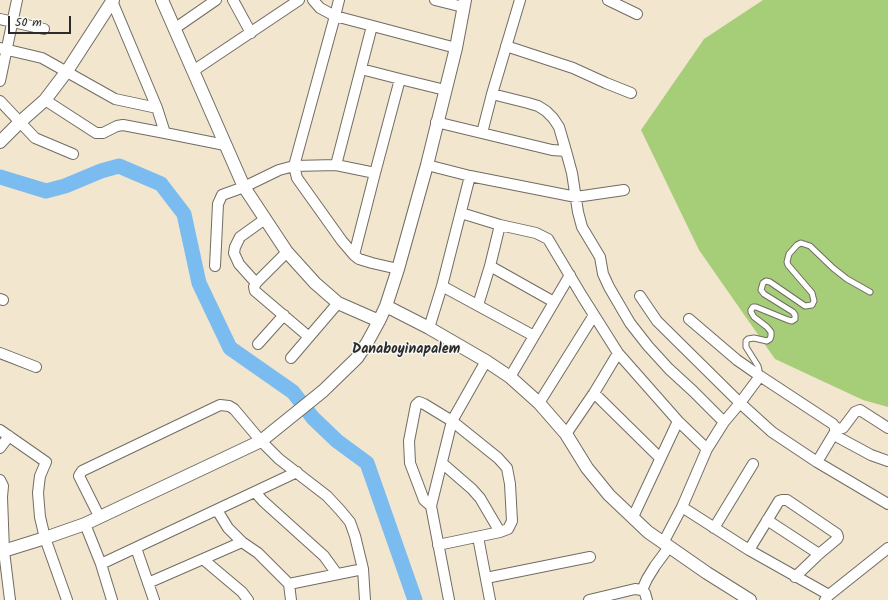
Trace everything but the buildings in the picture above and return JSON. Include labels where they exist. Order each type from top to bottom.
[{"type":"street","points":[[0,81],[3,49],[12,22],[17,0]]},
{"type":"street","points":[[162,0],[244,186],[287,252],[315,283],[338,303],[379,321]]},
{"type":"street","points":[[174,29],[216,0]]},
{"type":"street","points":[[233,0],[251,33]]},
{"type":"street","points":[[193,72],[299,0]]},
{"type":"street","points":[[313,0],[320,8],[336,16],[456,48]]},
{"type":"street","points":[[339,0],[336,16],[294,166],[297,178],[342,241],[354,255],[359,259],[398,269]]},
{"type":"street","points":[[2,551],[85,524],[260,441],[323,391],[340,376],[356,358],[367,343],[379,321],[386,306],[398,269],[427,165],[436,122],[456,48],[464,3],[435,0]]},
{"type":"street","points":[[482,133],[520,0]]},
{"type":"street","points":[[608,0],[637,14]]},
{"type":"street","points":[[0,142],[45,100],[67,71],[112,1]]},
{"type":"street","points":[[112,1],[166,133]]},
{"type":"street","points":[[0,19],[44,29]]},
{"type":"street","points":[[336,166],[372,26]]},
{"type":"street","points":[[506,46],[573,68],[631,93]]},
{"type":"street","points":[[3,49],[42,58],[115,99],[157,108]]},
{"type":"street","points":[[361,69],[445,90]]},
{"type":"street","points":[[354,255],[400,78]]},
{"type":"street","points":[[492,94],[528,102],[546,111],[553,118],[559,127],[572,173],[582,228],[600,257],[603,274],[609,287],[630,323],[657,357],[724,422]]},
{"type":"street","points":[[45,100],[96,132],[103,133],[123,125],[225,145]]},
{"type":"street","points":[[0,101],[39,141],[73,154]]},
{"type":"street","points":[[436,122],[552,150],[566,151]]},
{"type":"street","points":[[427,165],[470,176],[576,197],[624,190]]},
{"type":"street","points":[[215,266],[218,204],[222,195],[225,193],[279,170],[294,166],[336,166],[375,173]]},
{"type":"street","points":[[429,328],[442,286],[470,176]]},
{"type":"street","points":[[461,213],[544,236],[552,243],[618,353],[678,421],[708,449]]},
{"type":"street","points":[[256,282],[239,264],[234,253],[234,247],[240,237],[265,219]]},
{"type":"street","points":[[478,305],[490,266],[500,225]]},
{"type":"street","points":[[287,252],[256,282],[254,287],[255,291],[309,337]]},
{"type":"street","points":[[490,266],[554,302]]},
{"type":"street","points":[[510,377],[570,275]]},
{"type":"street","points":[[442,286],[534,336]]},
{"type":"street","points":[[640,296],[657,321],[740,403],[772,432],[817,462],[888,504]]},
{"type":"street","points":[[292,358],[338,303]]},
{"type":"street","points":[[386,306],[429,328],[486,361],[510,377],[539,403],[566,434],[587,468],[609,495],[648,532],[750,600]]},
{"type":"street","points":[[539,403],[594,315]]},
{"type":"street","points":[[258,344],[284,316]]},
{"type":"street","points":[[689,319],[737,360],[833,424],[835,432],[865,452],[888,461]]},
{"type":"street","points":[[0,353],[36,367]]},
{"type":"street","points":[[566,434],[594,393],[618,353]]},
{"type":"street","points":[[448,600],[431,506],[452,421],[486,361]]},
{"type":"street","points":[[642,590],[666,545],[708,449],[724,422],[740,403],[759,375]]},
{"type":"street","points":[[594,393],[660,458]]},
{"type":"street","points":[[431,506],[424,500],[410,463],[409,441],[416,405],[419,402],[452,421],[498,458],[507,468],[510,484],[512,521],[508,529],[438,545]]},
{"type":"street","points":[[100,516],[79,476],[82,471],[220,405],[224,405],[234,409],[260,441],[279,459],[327,496],[350,522],[363,569],[365,600]]},
{"type":"street","points":[[817,462],[835,432],[843,428],[856,412],[860,410],[888,428]]},
{"type":"street","points":[[633,518],[678,421]]},
{"type":"street","points":[[0,430],[46,462],[40,476],[38,493],[40,517],[45,538],[67,600]]},
{"type":"street","points":[[0,448],[9,436]]},
{"type":"street","points":[[442,463],[472,489],[480,498],[500,532]]},
{"type":"street","points":[[714,528],[753,464]]},
{"type":"street","points":[[101,564],[297,472]]},
{"type":"street","points":[[0,480],[3,486],[2,551],[10,600]]},
{"type":"street","points":[[255,492],[324,556],[337,574]]},
{"type":"street","points":[[748,550],[779,501],[787,500],[837,534],[838,537],[837,540],[819,554],[795,577]]},
{"type":"street","points":[[682,507],[748,550],[795,577],[827,598],[888,548]]},
{"type":"street","points":[[217,510],[228,528],[242,542],[258,553],[289,584],[291,600]]},
{"type":"street","points":[[767,520],[819,554]]},
{"type":"street","points":[[85,524],[101,564],[112,600]]},
{"type":"street","points":[[478,537],[490,600]]},
{"type":"street","points":[[148,583],[204,560],[242,542]]},
{"type":"street","points":[[136,548],[154,600]]},
{"type":"street","points":[[486,578],[590,557]]},
{"type":"street","points":[[204,560],[242,592],[248,600]]},
{"type":"street","points":[[289,584],[363,569]]},
{"type":"street","points":[[589,600],[605,598],[635,589],[642,590],[645,593],[647,600]]},
{"type":"lane","points":[[759,375],[758,366],[746,347],[746,342],[748,339],[754,338],[767,341],[772,336],[767,327],[754,317],[751,310],[753,307],[756,307],[788,320],[792,321],[795,319],[793,312],[764,294],[761,290],[763,283],[766,281],[770,282],[805,306],[812,304],[814,301],[812,293],[787,262],[789,254],[797,245],[801,243],[810,246],[847,279],[870,292]]},
{"type":"green space","points":[[763,0],[888,0],[888,407],[863,400],[775,359],[699,250],[641,130],[704,39]]},
{"type":"waterway","points":[[0,177],[46,191],[65,186],[101,171],[119,166],[161,184],[184,214],[199,283],[230,348],[293,392],[313,418],[337,441],[367,463],[415,600]]},
{"type":"district","name":"Danaboyinapalem","points":[[406,351]]}]
